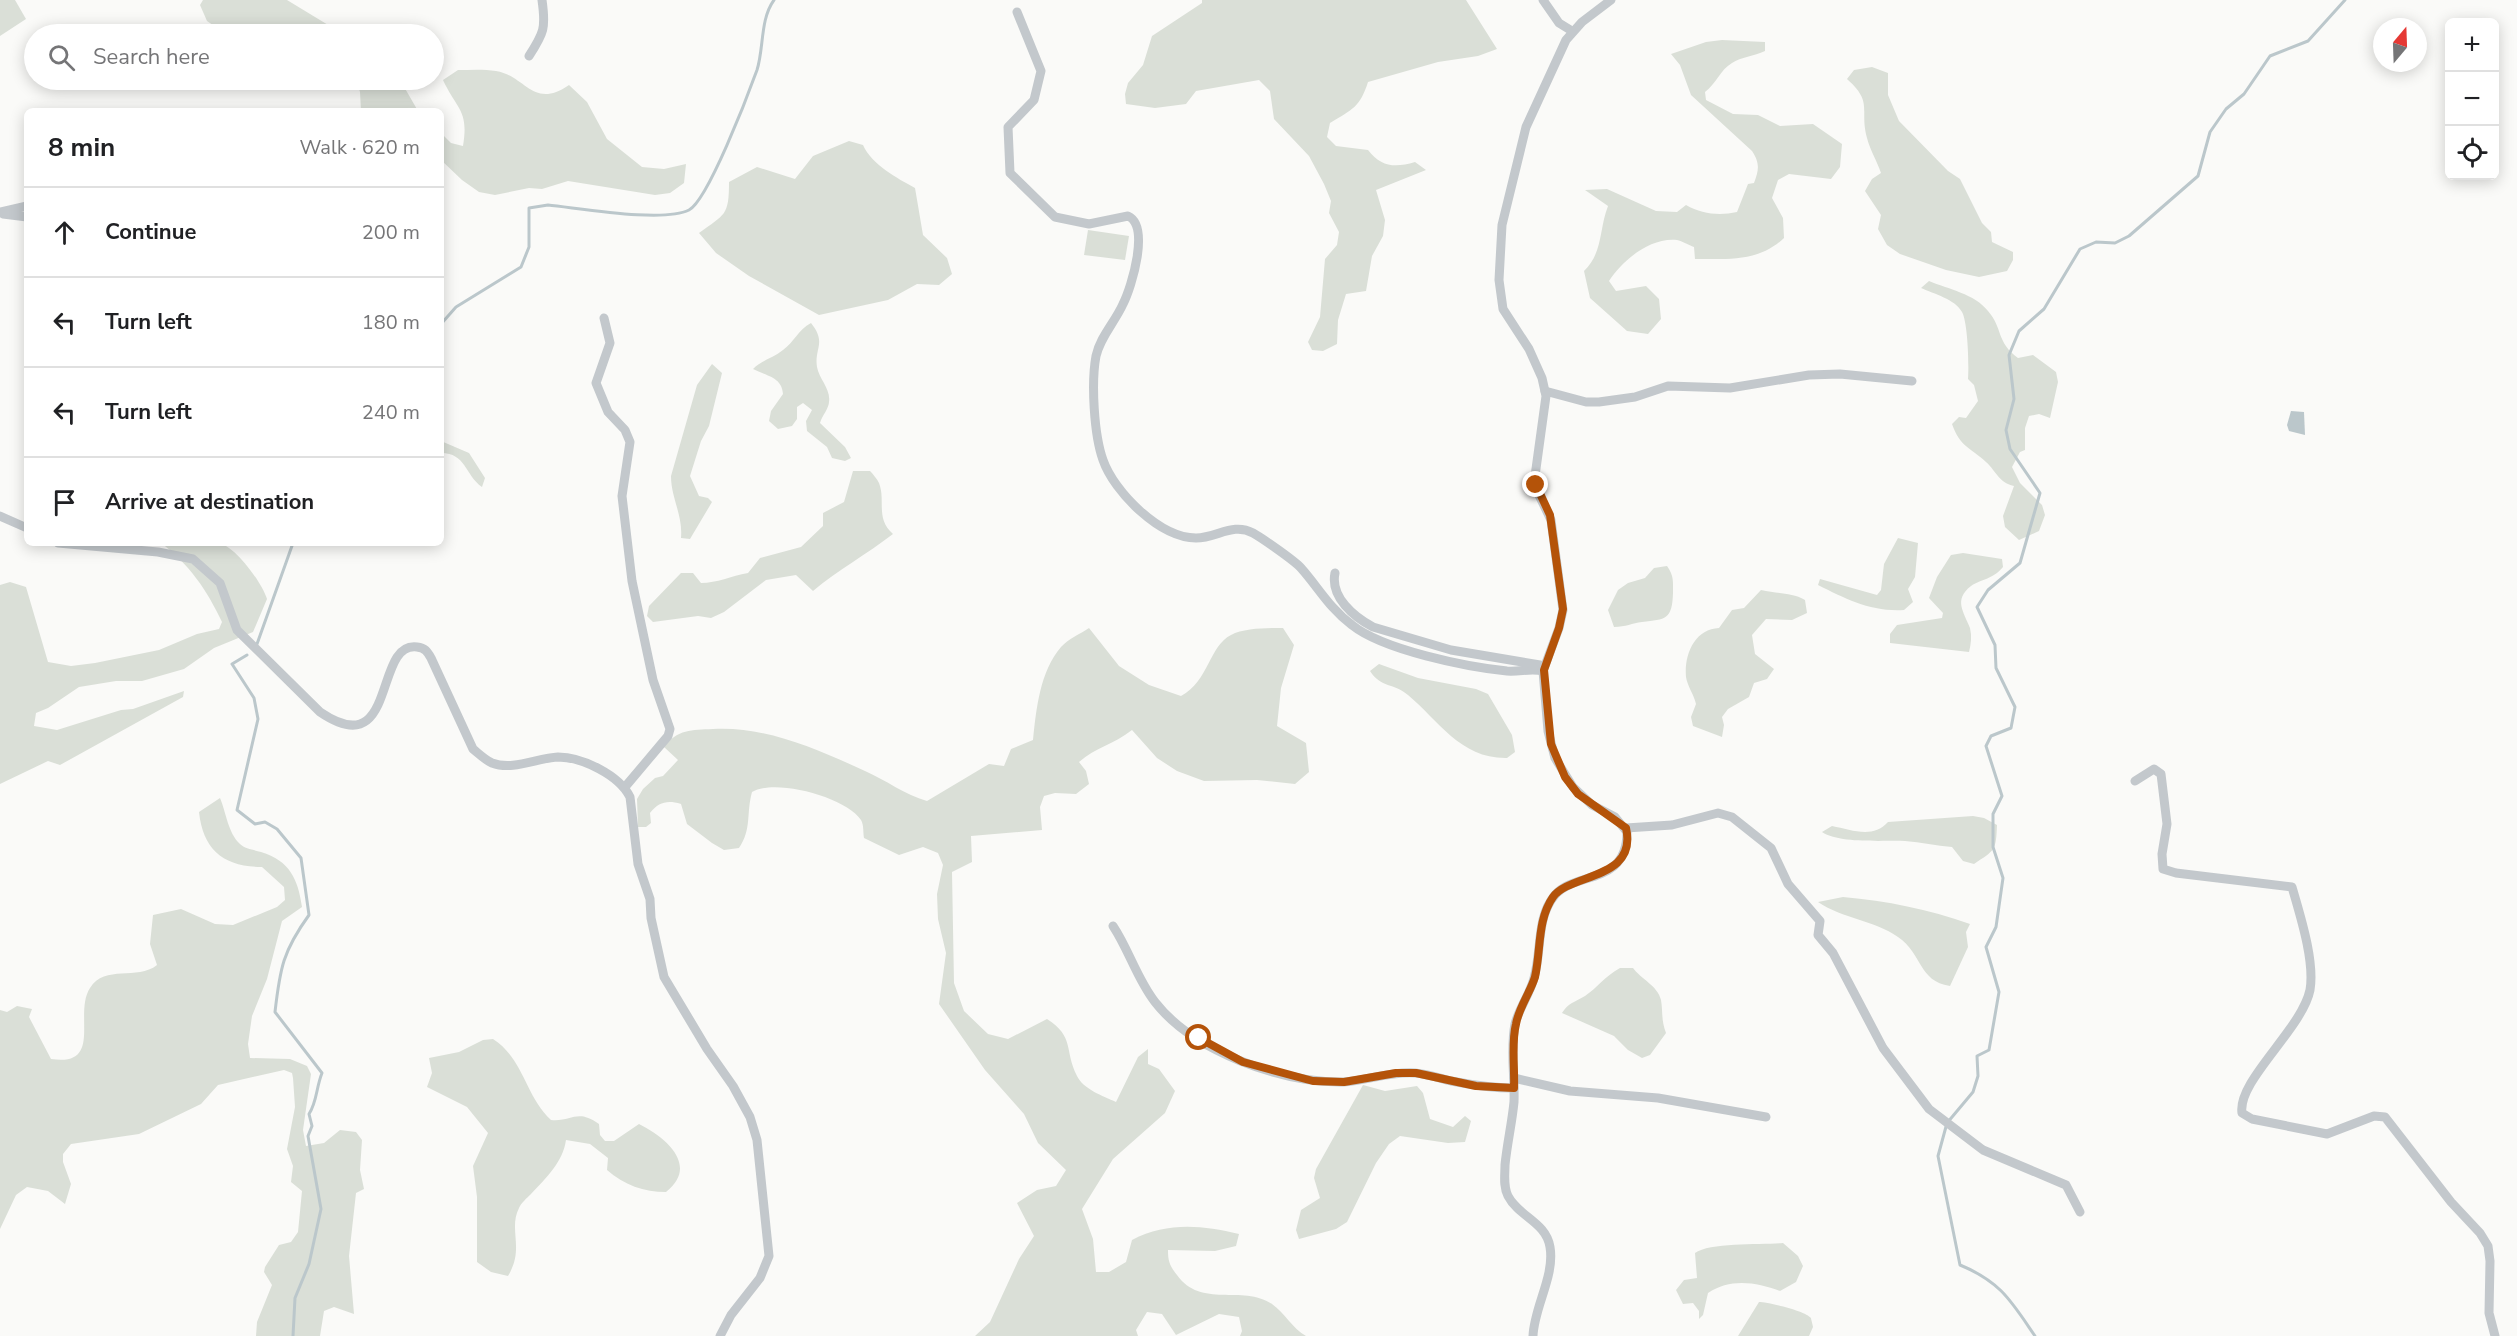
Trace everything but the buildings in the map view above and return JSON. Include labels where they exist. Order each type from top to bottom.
[{"type":"street","points":[[529,56],[543,34],[545,21],[542,0]]},
{"type":"street","points":[[1543,0],[1559,23],[1572,31]]},
{"type":"street","points":[[1611,0],[1572,31],[1559,52],[1526,127],[1505,208],[1500,243],[1499,280],[1503,309],[1529,349],[1545,391],[1546,409],[1535,476],[1537,491],[1550,515],[1563,609],[1559,628],[1544,668],[1548,731],[1560,768],[1578,794],[1626,828],[1672,825],[1718,813],[1732,817],[1771,848],[1788,884],[1820,921],[1818,935],[1833,953],[1883,1048],[1929,1109],[1997,1157],[2066,1185],[2080,1212]]},
{"type":"street","points":[[1017,12],[1041,71],[1034,100],[1008,127],[1010,173],[1054,217],[1089,224],[1128,216],[1137,223],[1139,231],[1137,253],[1127,295],[1102,340],[1095,363],[1099,447],[1107,471],[1116,484],[1152,521],[1174,533],[1195,538],[1237,528],[1254,533],[1300,566],[1334,610],[1372,638],[1474,666],[1509,671],[1544,668]]},
{"type":"street","points":[[0,213],[24,207]]},
{"type":"street","points":[[0,213],[24,217]]},
{"type":"street","points":[[604,318],[610,343],[596,383],[608,412],[625,430],[630,442],[622,496],[632,580],[653,680],[670,729],[668,736],[625,787]]},
{"type":"street","points":[[1545,391],[1586,402],[1599,402],[1635,397],[1668,386],[1730,388],[1809,375],[1840,374],[1912,381]]},
{"type":"street","points":[[0,516],[24,527]]},
{"type":"street","points":[[91,546],[158,552],[193,560],[220,583],[237,630],[320,712],[333,720],[357,723],[373,715],[380,706],[397,656],[412,646],[422,648],[431,658],[473,749],[483,757],[492,763],[505,765],[560,757],[591,766],[625,787],[630,797],[638,864],[650,899],[651,918],[664,977],[707,1049],[733,1086],[750,1117],[757,1140],[769,1256],[760,1278],[731,1315],[720,1336]]},
{"type":"street","points":[[1335,573],[1335,587],[1342,601],[1362,621],[1373,627],[1451,650],[1544,668]]},
{"type":"street","points":[[2135,781],[2154,769],[2162,774],[2167,824],[2163,869],[2185,874],[2292,887],[2309,955],[2309,992],[2301,1014],[2244,1095],[2242,1113],[2252,1119],[2327,1134],[2374,1116],[2385,1117],[2451,1202],[2480,1233],[2488,1246],[2490,1261],[2488,1313],[2495,1336]]},
{"type":"street","points":[[1533,1336],[1536,1309],[1547,1278],[1551,1251],[1546,1234],[1513,1204],[1505,1187],[1514,1083],[1515,1024],[1535,977],[1540,935],[1547,908],[1554,896],[1562,889],[1593,878],[1614,864],[1627,844],[1626,828]]},
{"type":"street","points":[[1113,926],[1142,982],[1165,1013],[1213,1047],[1243,1062],[1313,1081],[1344,1082],[1396,1073],[1416,1073],[1476,1086],[1514,1083],[1570,1091],[1658,1098],[1766,1117]]},
{"type":"shaded area","points":[[0,0],[15,0],[26,19],[0,36]]},
{"type":"shaded area","points":[[203,0],[287,0],[327,24],[211,24],[207,21],[200,5]]},
{"type":"shaded area","points":[[1202,0],[1466,0],[1497,49],[1478,56],[1438,62],[1368,82],[1355,107],[1330,123],[1327,137],[1336,146],[1368,150],[1378,160],[1389,165],[1415,162],[1426,170],[1376,190],[1385,220],[1383,236],[1372,256],[1366,291],[1346,294],[1338,320],[1337,344],[1323,351],[1312,350],[1308,342],[1320,317],[1325,259],[1337,245],[1339,232],[1329,213],[1331,201],[1309,156],[1274,119],[1270,91],[1259,80],[1196,91],[1186,104],[1155,108],[1126,104],[1125,94],[1128,83],[1143,65],[1152,36],[1202,3]]},
{"type":"shaded area","points":[[1722,40],[1765,42],[1765,51],[1739,59],[1728,66],[1705,92],[1706,100],[1733,114],[1758,115],[1780,126],[1813,124],[1842,144],[1840,167],[1831,179],[1789,174],[1778,180],[1772,198],[1783,218],[1784,238],[1764,251],[1742,258],[1695,259],[1694,247],[1677,240],[1667,240],[1647,246],[1629,258],[1609,281],[1616,291],[1646,286],[1659,299],[1661,319],[1648,334],[1627,331],[1590,298],[1584,271],[1598,249],[1608,206],[1585,190],[1607,189],[1656,211],[1677,212],[1686,205],[1711,213],[1737,212],[1748,184],[1754,183],[1758,170],[1756,159],[1752,151],[1691,95],[1680,65],[1671,54],[1706,42]]},
{"type":"shaded area","points":[[1872,67],[1888,73],[1888,95],[1899,121],[1948,171],[1960,179],[1982,223],[1991,232],[1992,242],[2013,252],[2013,260],[2007,271],[1979,277],[1946,270],[1900,254],[1887,245],[1878,229],[1881,215],[1865,191],[1872,179],[1881,173],[1867,138],[1863,101],[1847,79],[1854,70]]},
{"type":"shaded area","points":[[458,70],[482,70],[506,74],[538,93],[557,92],[569,85],[587,102],[607,139],[642,167],[664,169],[686,164],[684,183],[670,193],[655,195],[568,181],[542,189],[529,188],[495,195],[479,192],[444,163],[444,136],[451,143],[463,146],[464,125],[461,111],[444,79]]},
{"type":"shaded area","points":[[359,90],[406,90],[416,108],[361,108]]},
{"type":"shaded area","points":[[849,141],[863,145],[879,165],[915,188],[923,235],[947,258],[952,274],[939,285],[917,284],[888,300],[819,315],[749,276],[716,253],[699,233],[724,213],[728,202],[729,182],[757,167],[795,179],[813,156]]},
{"type":"shaded area","points":[[1088,230],[1129,236],[1125,260],[1084,255]]},
{"type":"shaded area","points":[[1929,281],[1961,293],[1983,305],[1993,317],[2003,341],[2011,352],[2018,358],[2033,355],[2056,372],[2058,382],[2050,418],[2039,414],[2029,416],[2025,428],[2025,450],[2020,452],[2012,467],[2020,483],[2042,505],[2045,515],[2039,531],[2019,540],[2005,527],[2003,516],[2014,486],[2001,479],[1986,462],[1958,438],[1952,424],[1959,417],[1966,418],[1978,401],[1974,385],[1968,379],[1967,335],[1962,312],[1949,300],[1921,288]]},
{"type":"shaded area","points":[[811,323],[819,341],[817,367],[829,397],[828,407],[820,423],[845,447],[851,458],[845,461],[832,458],[827,447],[807,431],[806,421],[812,410],[803,403],[797,407],[797,419],[792,426],[778,429],[769,421],[771,411],[783,394],[782,388],[777,380],[753,369],[783,350]]},
{"type":"shaded area","points":[[712,364],[722,373],[709,426],[701,441],[690,476],[699,496],[708,498],[712,502],[690,539],[681,538],[671,476],[697,385]]},
{"type":"shaded area","points":[[2291,411],[2304,412],[2305,435],[2289,431],[2287,425]]},
{"type":"shaded area","points":[[444,442],[469,453],[485,478],[482,487],[456,457],[444,453]]},
{"type":"shaded area","points":[[853,471],[870,471],[879,483],[884,522],[893,534],[813,591],[796,575],[766,580],[724,612],[711,618],[698,616],[653,622],[647,616],[649,606],[681,573],[693,573],[701,583],[718,581],[748,573],[760,558],[801,547],[823,526],[823,513],[844,502]]},
{"type":"shaded area","points":[[1898,538],[1918,543],[1915,577],[1908,589],[1913,602],[1904,610],[1870,607],[1818,585],[1820,579],[1877,595],[1881,590],[1884,564]]},
{"type":"shaded area","points":[[165,546],[226,546],[240,557],[254,575],[267,599],[253,632],[214,648],[184,669],[142,681],[116,681],[79,687],[48,708],[36,713],[34,726],[57,730],[121,710],[133,709],[184,691],[183,697],[60,765],[48,761],[0,784],[0,585],[10,582],[26,587],[48,662],[71,666],[95,663],[159,650],[197,634],[219,629],[222,622],[210,599],[189,569]]},
{"type":"shaded area","points":[[1963,553],[2002,559],[2003,567],[1991,577],[1971,586],[1962,596],[1963,611],[1971,634],[1969,652],[1890,643],[1890,634],[1897,625],[1942,618],[1943,613],[1929,598],[1937,577],[1951,555]]},
{"type":"shaded area","points":[[1667,566],[1673,582],[1669,613],[1662,619],[1614,627],[1608,610],[1618,590],[1628,583],[1645,578],[1654,568]]},
{"type":"shaded area","points":[[1761,590],[1800,597],[1805,600],[1807,613],[1792,620],[1766,619],[1752,635],[1755,654],[1774,669],[1767,679],[1754,683],[1749,697],[1728,709],[1722,717],[1724,725],[1722,737],[1693,726],[1691,717],[1696,704],[1686,677],[1689,652],[1697,638],[1711,629],[1719,628],[1732,610],[1744,608]]},
{"type":"shaded area","points":[[1089,628],[1119,666],[1149,685],[1181,696],[1198,682],[1218,647],[1231,635],[1263,628],[1283,628],[1294,645],[1281,688],[1277,726],[1306,743],[1309,772],[1295,784],[1257,780],[1204,781],[1177,771],[1157,758],[1132,730],[1092,753],[1079,762],[1086,771],[1089,784],[1076,794],[1055,793],[1044,796],[1040,807],[1042,830],[971,836],[972,862],[952,872],[954,983],[964,1011],[988,1034],[1008,1039],[1047,1019],[1062,1032],[1080,1081],[1100,1095],[1116,1102],[1138,1057],[1148,1049],[1148,1064],[1159,1069],[1175,1091],[1165,1113],[1113,1159],[1082,1209],[1093,1239],[1096,1272],[1109,1272],[1126,1262],[1132,1240],[1158,1230],[1198,1227],[1239,1234],[1236,1246],[1215,1251],[1168,1250],[1171,1266],[1187,1285],[1198,1291],[1260,1298],[1272,1304],[1306,1336],[1240,1336],[1242,1331],[1239,1317],[1219,1314],[1176,1335],[1162,1314],[1147,1312],[1136,1330],[1138,1336],[975,1336],[990,1322],[1019,1259],[1034,1236],[1017,1203],[1037,1190],[1056,1186],[1066,1170],[1038,1143],[1024,1114],[985,1070],[939,1004],[946,953],[938,919],[937,894],[943,865],[938,853],[923,847],[899,855],[864,838],[861,820],[841,804],[810,792],[777,787],[752,792],[746,834],[739,848],[724,850],[712,843],[687,824],[681,804],[667,802],[657,806],[650,813],[651,823],[646,827],[638,827],[637,799],[643,789],[655,778],[663,776],[678,760],[664,747],[680,734],[698,730],[733,729],[772,735],[810,747],[927,801],[989,764],[1004,766],[1011,749],[1033,740],[1040,691],[1048,667],[1064,644]]},
{"type":"shaded area","points":[[1379,664],[1418,678],[1476,689],[1488,694],[1512,735],[1515,752],[1507,758],[1491,757],[1464,745],[1452,737],[1403,691],[1383,683],[1374,676],[1370,671]]},
{"type":"shaded area","points":[[220,798],[230,828],[240,844],[279,860],[291,872],[298,888],[302,907],[282,921],[267,979],[252,1016],[248,1044],[250,1058],[290,1059],[307,1066],[311,1074],[303,1130],[306,1146],[324,1143],[340,1130],[356,1132],[362,1140],[360,1170],[364,1189],[356,1193],[349,1256],[354,1314],[334,1307],[324,1311],[320,1336],[256,1336],[257,1322],[272,1285],[264,1272],[265,1267],[279,1245],[291,1242],[298,1232],[302,1191],[291,1182],[293,1166],[287,1149],[295,1107],[293,1078],[292,1073],[284,1070],[218,1085],[201,1104],[139,1134],[71,1144],[63,1154],[63,1162],[71,1184],[65,1204],[48,1191],[27,1187],[16,1195],[0,1229],[0,1010],[7,1012],[17,1006],[32,1009],[29,1017],[51,1059],[67,1059],[77,1055],[82,1047],[86,999],[90,988],[96,981],[113,974],[149,970],[157,965],[150,944],[153,915],[181,909],[215,924],[233,925],[277,907],[285,900],[284,887],[262,867],[237,864],[226,860],[218,854],[205,837],[199,812]]},
{"type":"shaded area","points":[[1973,816],[1984,818],[1997,825],[1993,849],[1974,864],[1963,861],[1952,847],[1905,841],[1851,840],[1822,832],[1832,826],[1869,832],[1888,822]]},
{"type":"shaded area","points":[[1843,897],[1907,906],[1970,924],[1966,932],[1968,947],[1950,986],[1932,979],[1906,944],[1889,931],[1818,902]]},
{"type":"shaded area","points":[[1620,968],[1633,968],[1653,987],[1661,1000],[1666,1033],[1650,1055],[1642,1058],[1628,1050],[1614,1036],[1562,1013],[1569,1005],[1585,996]]},
{"type":"shaded area","points":[[493,1039],[511,1057],[535,1100],[551,1120],[580,1116],[591,1119],[599,1124],[600,1135],[605,1141],[614,1141],[639,1124],[669,1145],[679,1163],[680,1172],[666,1192],[635,1187],[607,1170],[608,1158],[590,1144],[566,1140],[553,1169],[519,1208],[515,1224],[515,1257],[508,1276],[491,1272],[477,1262],[477,1197],[473,1166],[488,1133],[467,1107],[427,1087],[432,1073],[429,1058],[459,1052],[483,1040]]},
{"type":"shaded area","points":[[1363,1085],[1385,1091],[1417,1086],[1423,1093],[1430,1119],[1453,1127],[1465,1116],[1471,1121],[1465,1142],[1448,1143],[1400,1136],[1389,1144],[1376,1163],[1347,1222],[1336,1229],[1299,1239],[1296,1230],[1301,1210],[1320,1198],[1314,1178],[1316,1169]]},
{"type":"shaded area","points":[[1783,1243],[1798,1256],[1803,1266],[1796,1282],[1780,1291],[1762,1285],[1743,1283],[1716,1288],[1708,1293],[1703,1315],[1699,1319],[1699,1311],[1693,1303],[1683,1304],[1676,1290],[1684,1280],[1697,1278],[1695,1253],[1712,1247]]},
{"type":"shaded area","points":[[1759,1302],[1787,1307],[1808,1315],[1813,1327],[1809,1336],[1738,1336]]},
{"type":"waterway","points":[[444,321],[456,307],[521,267],[529,247],[529,208],[548,205],[641,215],[677,214],[689,210],[706,187],[737,123],[757,70],[766,16],[774,0]]},
{"type":"waterway","points":[[2035,1336],[2004,1294],[1986,1278],[1960,1265],[1938,1156],[1947,1123],[1973,1092],[1978,1076],[1977,1056],[1989,1050],[1999,992],[1986,947],[1996,927],[2003,878],[1993,847],[1993,814],[2002,796],[1986,746],[1991,736],[2011,728],[2015,707],[1996,668],[1995,645],[1977,607],[1988,590],[2020,563],[2040,493],[2010,449],[2006,430],[2014,399],[2009,355],[2019,331],[2044,309],[2080,249],[2096,242],[2115,243],[2129,236],[2198,176],[2210,132],[2226,109],[2244,94],[2270,56],[2308,41],[2345,0]]},
{"type":"waterway","points":[[257,644],[292,546]]},
{"type":"waterway","points":[[247,655],[232,664],[254,698],[258,719],[237,810],[255,824],[265,822],[277,829],[301,858],[309,915],[293,939],[284,960],[275,1012],[322,1073],[314,1105],[309,1114],[312,1126],[308,1136],[321,1209],[309,1264],[295,1298],[293,1336]]},
{"type":"route","points":[[1199,1038],[1243,1062],[1313,1081],[1344,1082],[1396,1073],[1416,1073],[1476,1086],[1514,1088],[1515,1024],[1535,977],[1540,935],[1547,908],[1554,896],[1562,889],[1605,872],[1623,854],[1627,844],[1626,828],[1615,817],[1592,805],[1578,794],[1565,777],[1551,744],[1544,670],[1561,623],[1563,609],[1550,515],[1536,485]]}]
